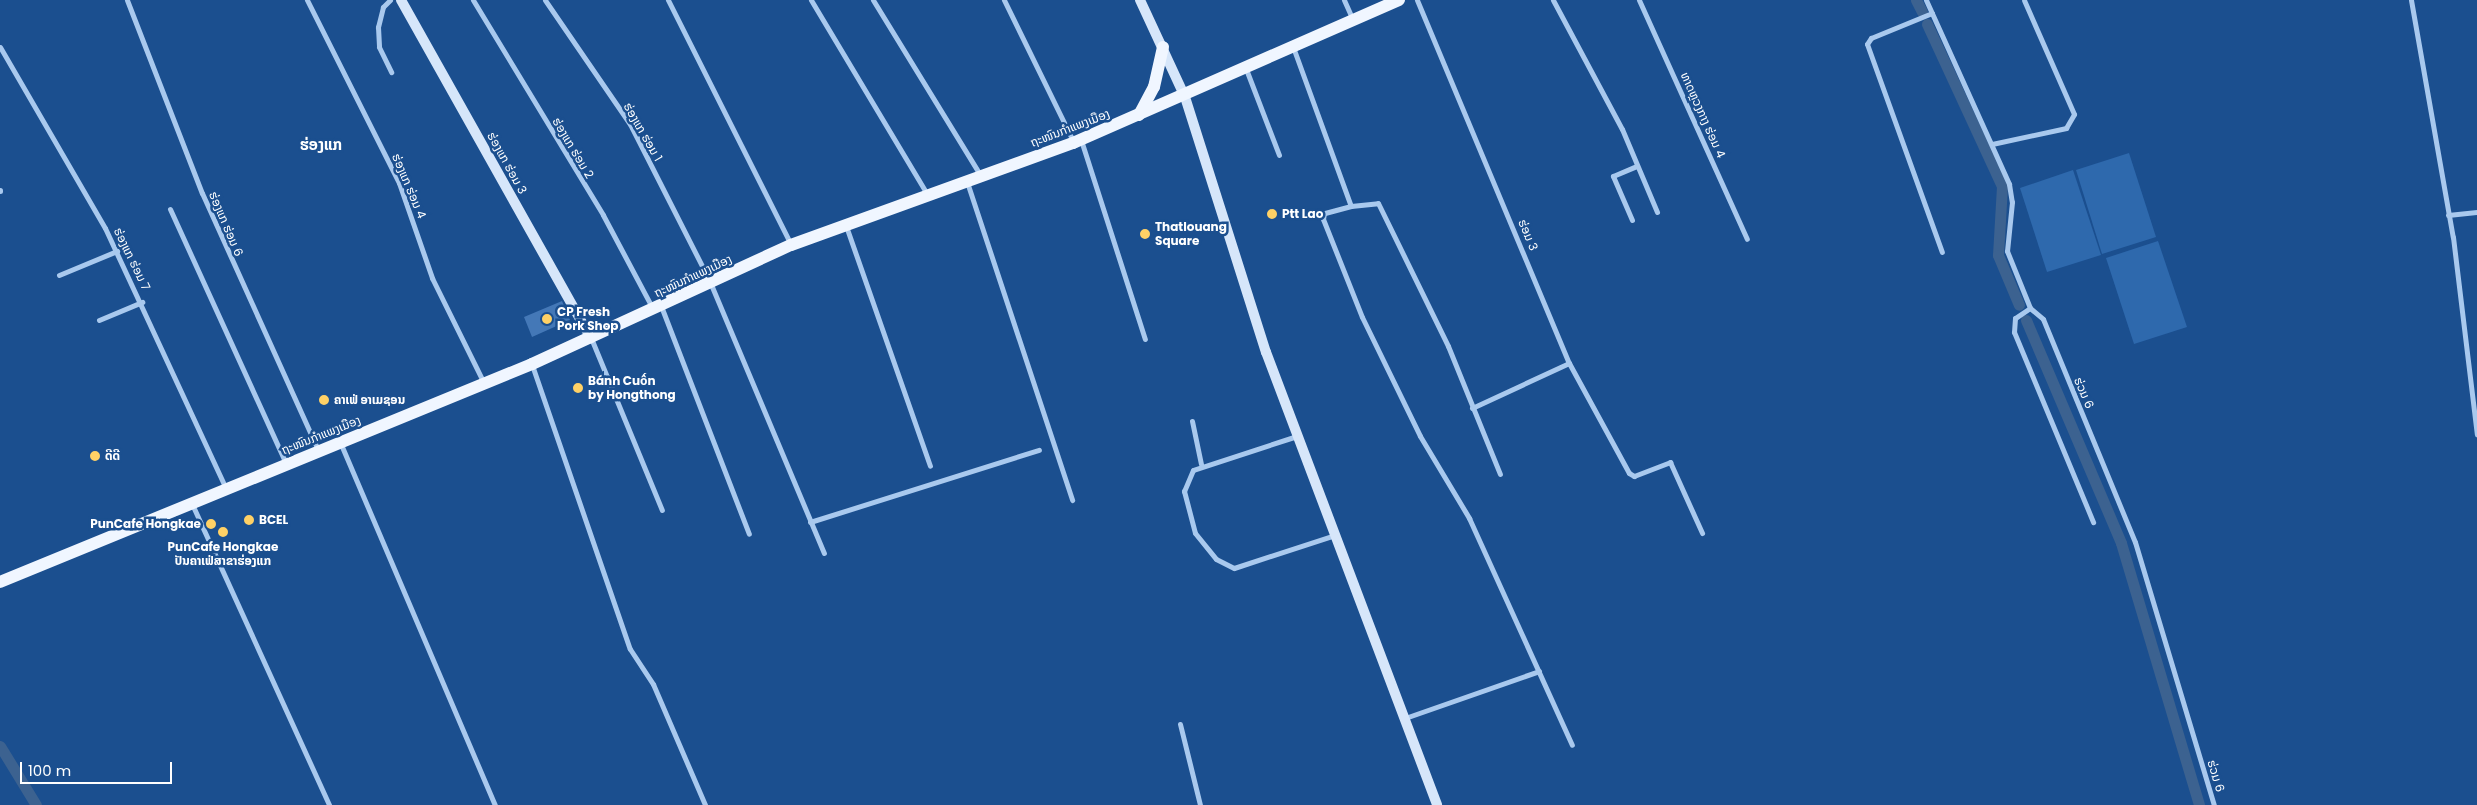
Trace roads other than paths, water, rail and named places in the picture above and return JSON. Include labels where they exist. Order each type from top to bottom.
[{"type":"main road","name":"ຮ່ອງແກ ຮ່ອມ 3","points":[[401,0],[591,338]]},
{"type":"main road","points":[[1140,0],[1185,97],[1266,352],[1437,805]]},
{"type":"main road","name":"ຖະໜົນກຳແພງເມືອງ","points":[[0,582],[532,364],[791,245],[845,223],[981,176],[1140,116],[1399,0]]},
{"type":"main road","points":[[1140,116],[1154,87],[1163,47]]},
{"type":"street","name":"ຮ່ອງແກ ຮ່ອມ 6","points":[[127,0],[206,202],[319,450]]},
{"type":"street","name":"ຮ່ອງແກ ຮ່ອມ 4","points":[[307,0],[399,183],[432,278],[484,383]]},
{"type":"street","points":[[390,0],[383,7],[378,27],[379,47],[391,72]]},
{"type":"street","name":"ຮ່ອງແກ ຮ່ອມ 2","points":[[473,0],[657,308],[749,534]]},
{"type":"street","name":"ຮ່ອງແກ ຮ່ອມ 1","points":[[545,0],[630,124],[710,282],[824,554]]},
{"type":"street","points":[[668,0],[791,245]]},
{"type":"street","points":[[811,0],[927,194]]},
{"type":"street","points":[[872,0],[981,176]]},
{"type":"street","points":[[1004,0],[1077,141],[1145,339]]},
{"type":"street","points":[[1344,0],[1353,20]]},
{"type":"street","name":"ຮ່ອມ 3","points":[[1417,0],[1569,363],[1629,474],[1634,476],[1670,462],[1702,532]]},
{"type":"street","points":[[1553,0],[1622,129],[1657,212]]},
{"type":"street","name":"ທາດຫຼວງກາງ ຮ່ອມ 4","points":[[1639,0],[1747,239]]},
{"type":"street","name":"ຮ່ວມ 6","points":[[1926,0],[1992,144],[2012,193],[2007,252],[2030,308],[2043,319],[2135,542],[2214,805]]},
{"type":"street","points":[[1992,144],[2066,128],[2074,114],[2024,0]]},
{"type":"street","points":[[2411,0],[2448,215],[2477,435]]},
{"type":"street","points":[[1932,14],[1871,38],[1867,44],[1942,252]]},
{"type":"street","points":[[1293,46],[1351,206]]},
{"type":"street","name":"ຮ່ອງແກ ຮ່ອມ 7","points":[[0,48],[50,125],[117,251],[142,302],[226,490]]},
{"type":"street","points":[[1246,69],[1279,155]]},
{"type":"street","points":[[1632,220],[1613,176],[1637,166]]},
{"type":"street","points":[[967,180],[1072,500]]},
{"type":"street","points":[[1500,474],[1448,346],[1378,203],[1351,206],[1324,213],[1322,219],[1358,308],[1420,436],[1469,518],[1572,745]]},
{"type":"street","points":[[170,209],[286,464]]},
{"type":"street","points":[[2448,215],[2477,212]]},
{"type":"street","points":[[845,223],[930,466]]},
{"type":"street","points":[[59,274],[117,251]]},
{"type":"street","points":[[99,320],[142,302]]},
{"type":"street","points":[[2030,308],[2015,318],[2014,332],[2094,522]]},
{"type":"street","points":[[591,338],[662,510]]},
{"type":"street","points":[[1472,408],[1569,363]]},
{"type":"street","points":[[532,364],[630,649],[653,684],[705,805]]},
{"type":"street","points":[[1192,421],[1202,464]]},
{"type":"street","points":[[1297,436],[1202,464],[1185,481],[1185,502],[1195,533],[1222,564],[1234,568],[1335,535]]},
{"type":"street","points":[[340,442],[495,805]]},
{"type":"street","points":[[810,522],[1039,450]]},
{"type":"street","points":[[192,504],[329,805]]},
{"type":"street","points":[[1404,718],[1539,671]]},
{"type":"street","points":[[1180,724],[1200,805]]},
{"type":"waterway","points":[[1916,0],[1922,12]]},
{"type":"waterway","points":[[1927,24],[2002,186],[1998,255],[2019,305]]},
{"type":"waterway","points":[[2026,320],[2121,543],[2199,805]]},
{"type":"waterway","points":[[0,746],[36,805]]},
{"type":"place","name":"Ptt Lao","points":[[1272,214]]},
{"type":"place","name":"Thatlouang Square","points":[[1145,234]]},
{"type":"place","name":"CP Fresh Pork Shop","points":[[547,319]]},
{"type":"place","name":"Bánh Cuốn by Hongthong","points":[[578,388]]},
{"type":"place","name":"ຄາເຟ່ ອາເມຊອນ","points":[[324,400]]},
{"type":"place","name":"ດີດີ","points":[[95,456]]},
{"type":"place","name":"BCEL","points":[[249,520]]},
{"type":"place","name":"PunCafe Hongkae","points":[[211,524]]},
{"type":"place","name":"PunCafe Hongkae ປັນຄາເຟ່ສາຂາຮ່ອງແກ","points":[[223,532]]},
{"type":"district","name":"ຮ່ອງແກ","points":[[321,145]]}]
